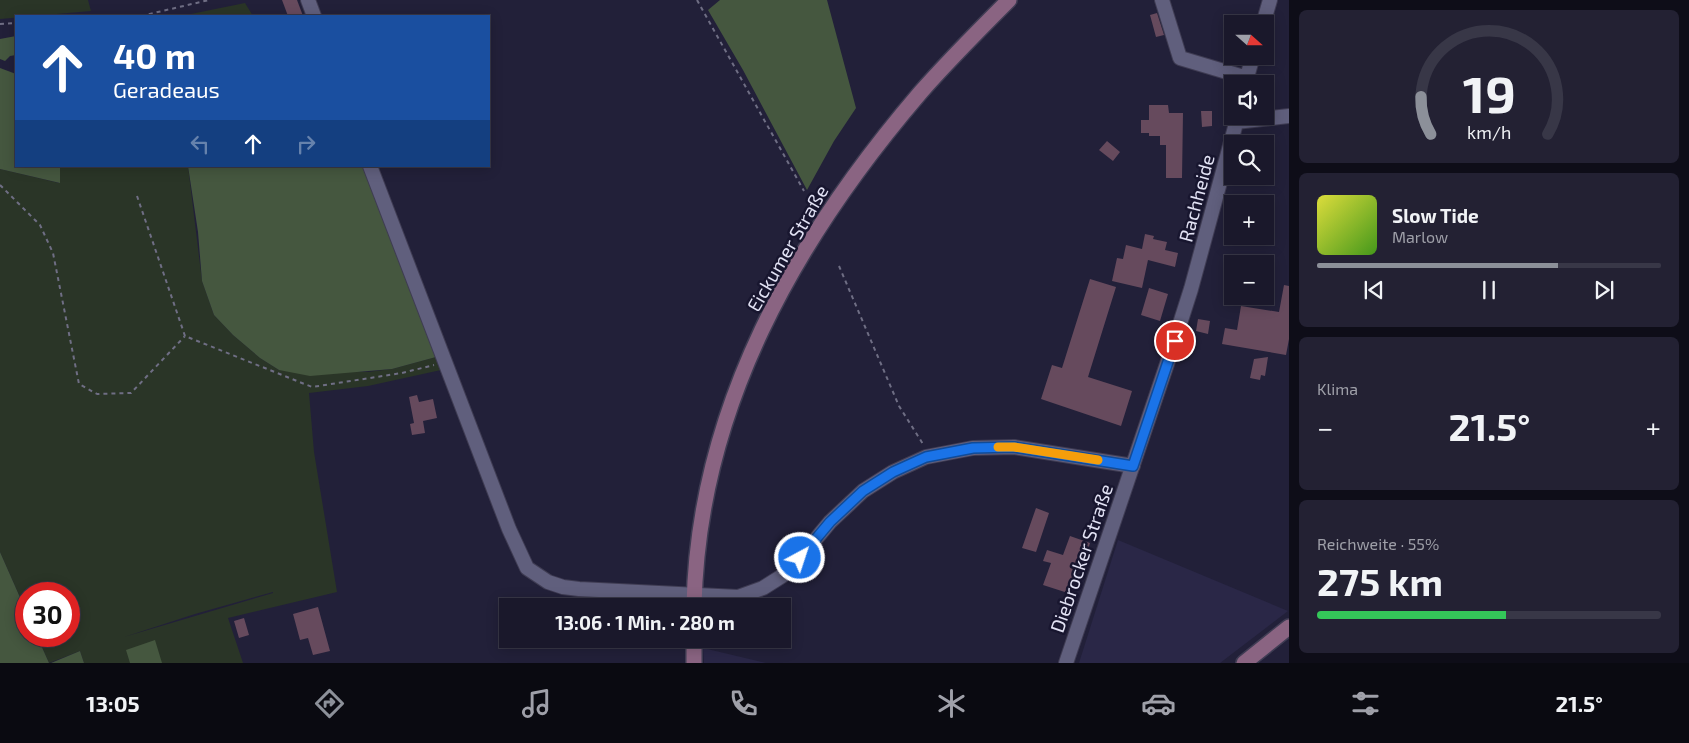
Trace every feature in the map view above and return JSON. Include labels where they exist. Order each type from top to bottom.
[{"type":"main road","name":"Eickumer Straße","points":[[694,598],[696,568],[707,492],[730,408],[745,367],[781,291],[804,250],[840,195],[880,142],[921,92],[1009,0]]},
{"type":"main road","points":[[1244,663],[1289,627]]},
{"type":"main road","points":[[694,648],[694,663]]},
{"type":"street","points":[[308,0],[314,15]]},
{"type":"street","points":[[1162,0],[1180,58],[1229,75]]},
{"type":"street","points":[[1266,15],[1270,0]]},
{"type":"street","points":[[1274,117],[1289,116]]},
{"type":"street","name":"Rachheide","points":[[1191,289],[1235,125]]},
{"type":"street","points":[[370,167],[509,529],[527,568],[548,582],[563,587],[579,590],[638,592],[675,598]]},
{"type":"street","name":"Diebrocker Straße","points":[[1066,663],[1127,465],[1191,289]]},
{"type":"street","points":[[738,598],[763,588],[782,576],[830,522],[863,491],[893,472],[922,458],[973,448],[1014,447],[1127,465]]},
{"type":"path","points":[[144,15],[209,0]]},
{"type":"path","points":[[697,0],[804,191]]},
{"type":"path","points":[[0,24],[15,24]]},
{"type":"path","points":[[0,185],[40,225],[53,253],[79,384],[97,394],[131,394],[185,336]]},
{"type":"path","points":[[137,196],[185,336],[312,387],[402,373],[446,362]]},
{"type":"path","points":[[840,266],[899,406],[923,444],[922,458]]},
{"type":"shaded area","points":[[1118,540],[1288,611],[1220,663],[1079,663]]},
{"type":"shaded area","points":[[703,648],[766,663],[704,663]]},
{"type":"green space","points":[[0,0],[88,0],[91,11],[46,15],[15,15],[15,18],[0,19]]},
{"type":"green space","points":[[720,0],[827,0],[856,108],[834,141],[807,190],[743,70],[708,10]]},
{"type":"green space","points":[[245,3],[252,15],[186,15]]},
{"type":"green space","points":[[15,36],[15,55],[10,56],[5,61],[0,59],[0,39]]},
{"type":"green space","points":[[0,68],[15,74],[15,167],[60,167],[60,183],[0,169]]},
{"type":"green space","points":[[60,167],[188,167],[202,281],[214,315],[233,335],[260,358],[279,370],[368,372],[392,369],[436,357],[441,370],[368,386],[309,393],[314,452],[337,592],[228,618],[243,663],[84,663],[80,651],[49,663],[42,647],[80,647],[80,582],[15,582],[15,586],[0,552],[0,169],[59,183]],"holes":[[[273,592],[124,637],[195,614]]]},
{"type":"green space","points":[[188,167],[363,167],[436,357],[392,369],[310,376],[279,370],[260,358],[233,335],[214,315],[202,281],[198,232]]},
{"type":"green space","points":[[0,552],[15,586],[15,647],[42,647],[49,663],[0,663]]},
{"type":"green space","points":[[155,640],[162,663],[130,663],[126,650]]},
{"type":"green space","points":[[80,651],[84,663],[51,663]]},
{"type":"building","points":[[282,0],[297,0],[303,15],[288,15]]},
{"type":"building","points":[[1157,13],[1164,35],[1156,37],[1150,15]]},
{"type":"building","points":[[1149,105],[1168,105],[1169,113],[1183,113],[1182,178],[1166,178],[1166,145],[1160,145],[1160,136],[1149,136],[1149,133],[1141,133],[1141,120],[1149,120]]},
{"type":"building","points":[[1201,111],[1212,111],[1212,126],[1202,127]]},
{"type":"building","points":[[1107,141],[1120,152],[1113,161],[1099,150]]},
{"type":"building","points":[[1145,234],[1154,236],[1153,239],[1167,242],[1165,250],[1178,253],[1175,267],[1148,260],[1142,288],[1112,281],[1117,258],[1123,259],[1126,245],[1142,249]]},
{"type":"building","points":[[1090,279],[1116,287],[1088,377],[1132,391],[1121,426],[1041,399],[1052,365],[1062,368]]},
{"type":"building","points":[[1284,285],[1289,286],[1289,339],[1286,355],[1222,344],[1225,328],[1237,330],[1241,306],[1279,312]]},
{"type":"building","points":[[1149,288],[1168,294],[1160,321],[1141,315]]},
{"type":"building","points":[[1198,319],[1210,321],[1208,334],[1196,331]]},
{"type":"building","points":[[1268,357],[1265,376],[1261,375],[1260,380],[1250,378],[1254,359]]},
{"type":"building","points":[[417,395],[419,402],[433,399],[437,418],[423,421],[425,433],[412,435],[410,424],[414,423],[409,397]]},
{"type":"building","points":[[1036,508],[1049,513],[1036,552],[1022,548]]},
{"type":"building","points":[[1070,536],[1090,543],[1087,553],[1084,552],[1071,594],[1043,585],[1051,563],[1043,561],[1047,550],[1063,555]]},
{"type":"building","points":[[318,607],[330,651],[313,655],[308,638],[300,640],[293,614]]},
{"type":"building","points":[[244,618],[249,635],[239,638],[234,621]]},
{"type":"slow traffic","points":[[998,447],[1014,447],[1098,460]]},
{"type":"route","points":[[800,558],[830,522],[863,491],[893,472],[926,457],[973,448],[1014,447],[1133,466],[1175,341]]}]
